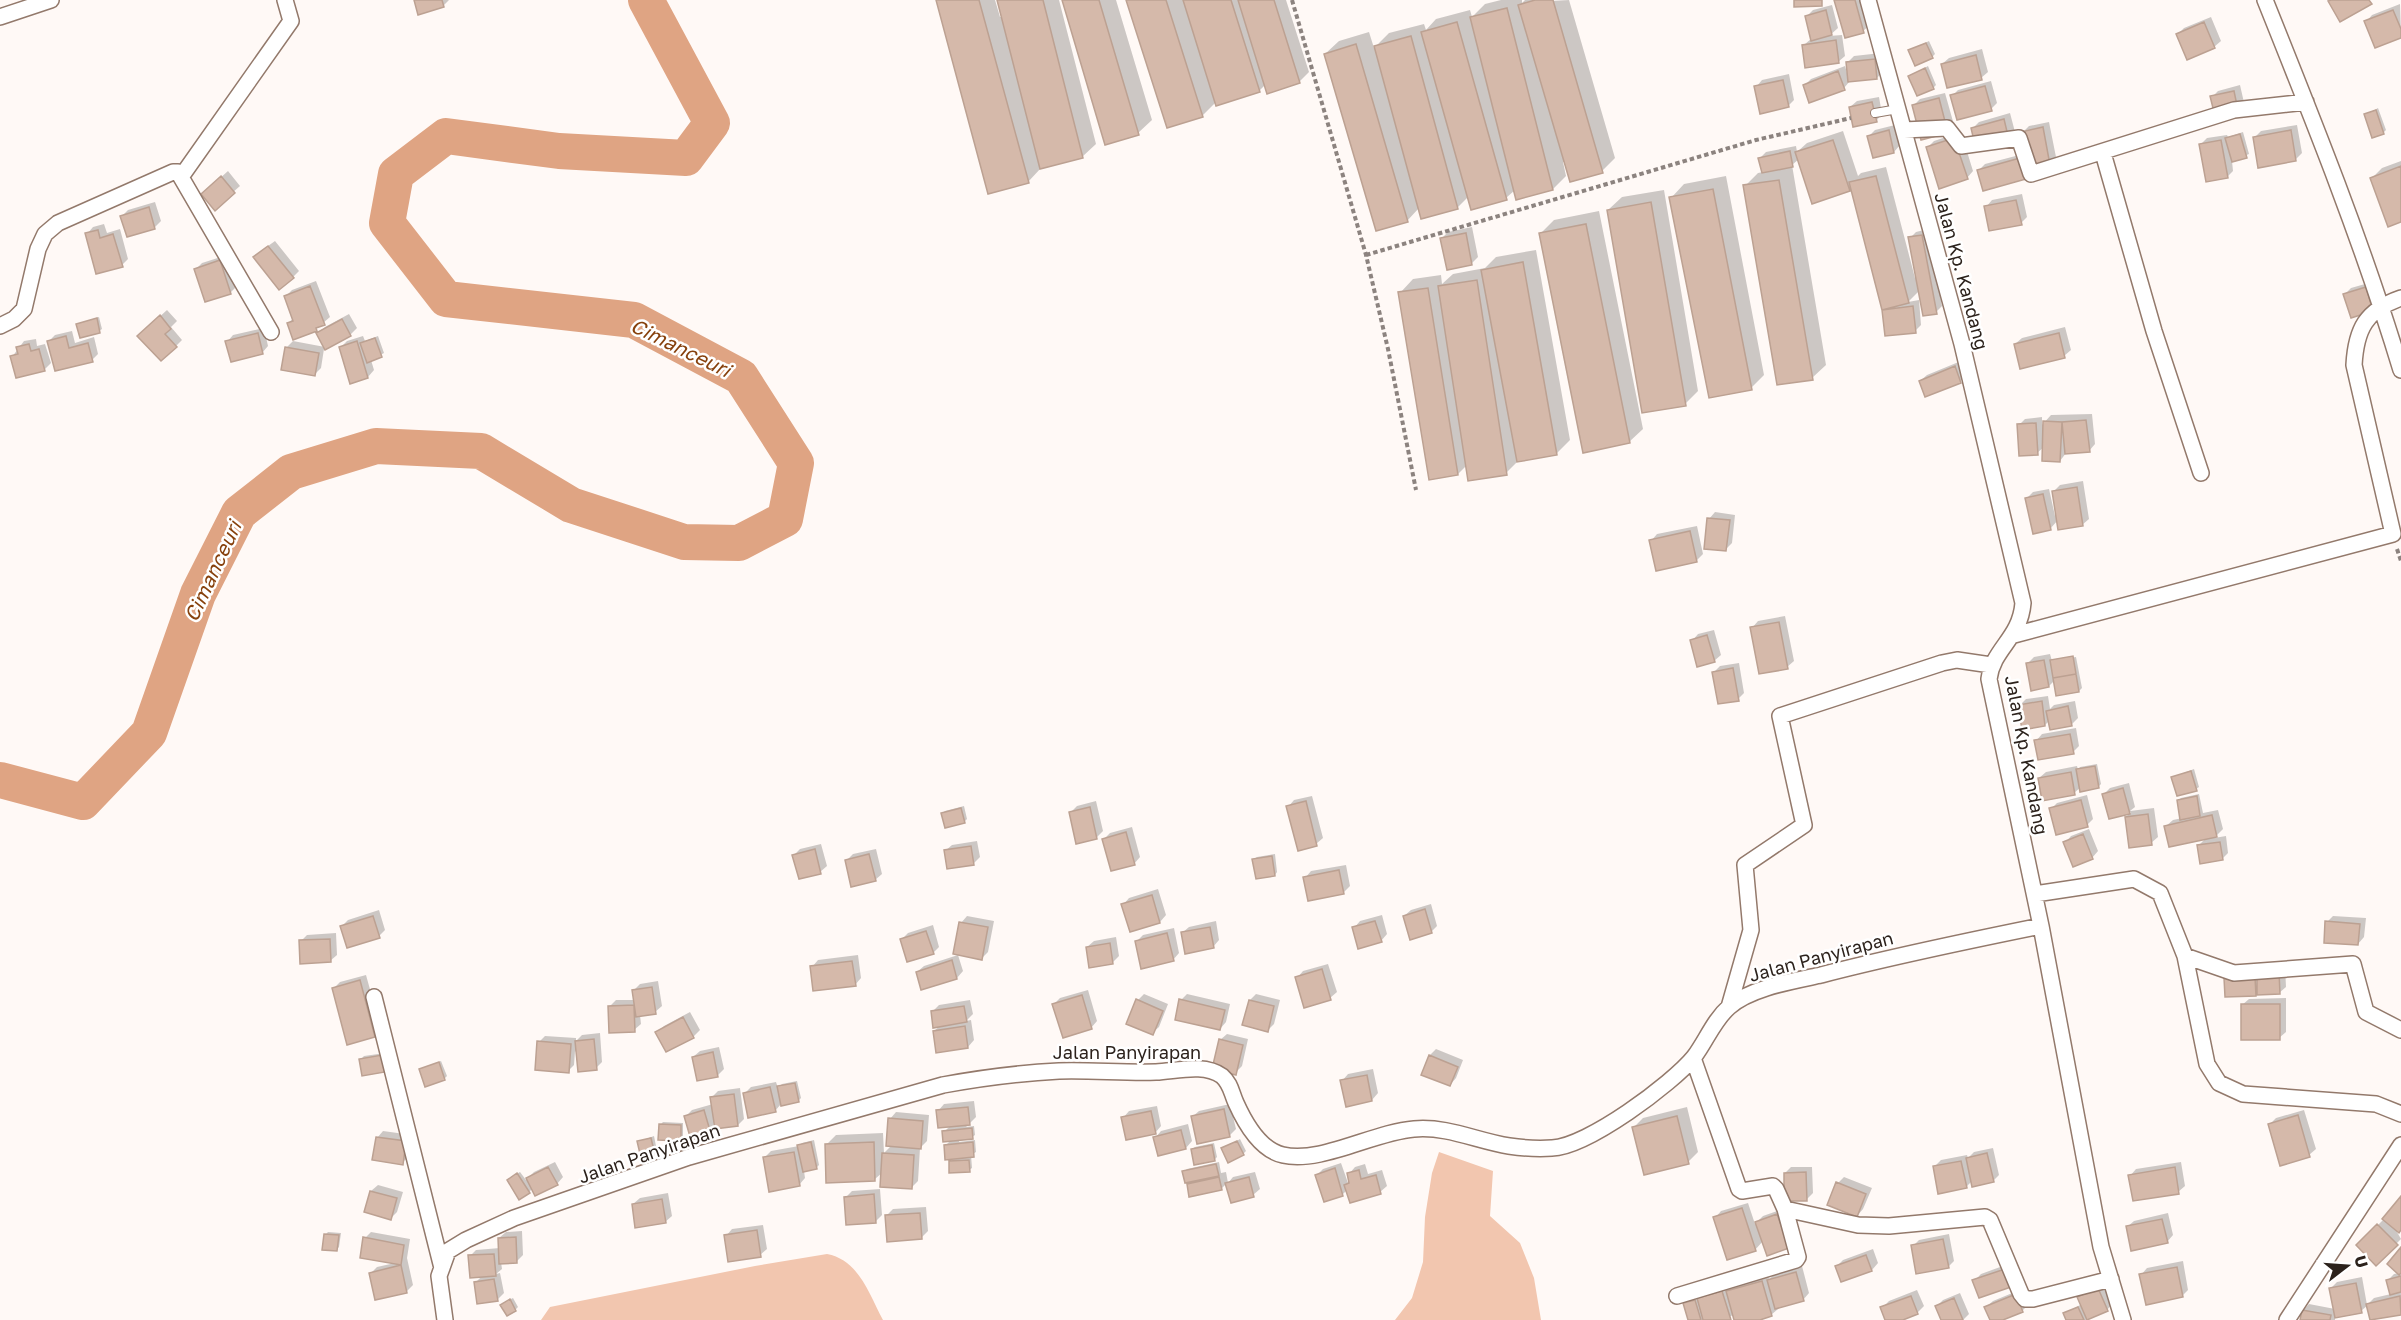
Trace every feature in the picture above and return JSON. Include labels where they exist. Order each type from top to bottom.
[{"type":"street","points":[[0,17],[51,0]]},
{"type":"street","points":[[181,177],[291,21],[285,0]]},
{"type":"street","name":"Jalan Kp. Kandang","points":[[1868,0],[1962,344],[2024,603],[2022,618],[2014,635],[1991,665],[1989,679],[2035,894],[2101,1247],[2123,1320]]},
{"type":"street","points":[[2265,0],[2306,102],[2382,307],[2401,370]]},
{"type":"street","points":[[1904,130],[1947,128],[1961,146],[2019,138],[2031,174],[2234,110],[2306,102]]},
{"type":"street","points":[[2103,153],[2154,332],[2201,473]]},
{"type":"street","points":[[0,326],[14,319],[24,309],[38,249],[45,234],[58,223],[173,172],[178,172],[271,333]]},
{"type":"street","points":[[2014,635],[2393,534],[2354,365],[2355,344],[2368,318],[2382,307],[2401,298]]},
{"type":"street","points":[[1729,1007],[1751,930],[1745,865],[1804,825],[1780,716],[1942,663],[1957,660],[1991,665]]},
{"type":"street","points":[[2035,894],[2134,879],[2160,893],[2185,956],[2207,1064],[2219,1083],[2243,1094],[2376,1104],[2401,1114]]},
{"type":"street","name":"Jalan Panyirapan","points":[[442,1268],[448,1251],[514,1218],[563,1203],[689,1157],[879,1102],[979,1079],[1057,1071],[1205,1070],[1219,1074],[1230,1084],[1236,1103],[1263,1144],[1273,1152],[1287,1156],[1310,1156],[1380,1135],[1412,1129],[1434,1128],[1509,1146],[1555,1148],[1592,1135],[1646,1099],[1693,1058],[1729,1007],[1749,994],[1886,958],[2041,926]]},
{"type":"street","points":[[2185,956],[2234,974],[2354,964],[2366,1012],[2401,1030]]},
{"type":"street","points":[[374,997],[442,1268],[439,1276],[445,1320]]},
{"type":"street","points":[[1677,1296],[1797,1260],[1798,1257],[1785,1209],[1776,1189],[1773,1186],[1745,1192],[1739,1189],[1693,1058]]},
{"type":"street","points":[[2287,1320],[2401,1145]]},
{"type":"street","points":[[1785,1209],[1858,1225],[1889,1226],[1985,1217],[1990,1220],[2025,1299],[2033,1299],[2111,1279]]},
{"type":"lane","points":[[1875,113],[1898,109]]},
{"type":"path","points":[[1292,0],[1366,255],[1416,490]]},
{"type":"path","points":[[1366,255],[1756,140],[1851,118]]},
{"type":"shaded area","points":[[1439,1152],[1493,1171],[1490,1216],[1520,1243],[1534,1278],[1541,1320],[1395,1320],[1412,1298],[1423,1262],[1425,1217],[1432,1173]]},
{"type":"shaded area","points":[[827,1254],[838,1257],[855,1271],[868,1289],[883,1320],[541,1320],[550,1307]]},
{"type":"building","points":[[414,0],[442,0],[444,7],[418,15]]},
{"type":"building","points":[[936,0],[979,0],[1029,183],[988,194]]},
{"type":"building","points":[[997,0],[1043,0],[1083,158],[1040,169]]},
{"type":"building","points":[[1062,0],[1099,0],[1139,135],[1105,145]]},
{"type":"building","points":[[1126,0],[1166,0],[1203,117],[1167,128]]},
{"type":"building","points":[[1183,0],[1231,0],[1260,92],[1216,106]]},
{"type":"building","points":[[1238,0],[1274,0],[1300,83],[1267,94]]},
{"type":"building","points":[[1535,0],[1553,0],[1603,173],[1570,182],[1518,5]]},
{"type":"building","points":[[1794,0],[1822,0],[1822,6],[1794,7]]},
{"type":"building","points":[[1834,0],[1855,0],[1864,33],[1845,38]]},
{"type":"building","points":[[2369,0],[2372,4],[2340,22],[2328,1]]},
{"type":"building","points":[[1507,8],[1553,190],[1516,200],[1470,17]]},
{"type":"building","points":[[1826,10],[1832,35],[1811,41],[1805,16]]},
{"type":"building","points":[[2393,10],[2401,29],[2401,38],[2375,48],[2364,21]]},
{"type":"building","points":[[1457,22],[1507,200],[1471,210],[1421,32]]},
{"type":"building","points":[[2204,22],[2215,48],[2187,60],[2176,34]]},
{"type":"building","points":[[1411,36],[1458,209],[1421,219],[1374,46]]},
{"type":"building","points":[[1836,40],[1839,63],[1805,68],[1802,45]]},
{"type":"building","points":[[1926,43],[1933,58],[1915,66],[1908,50]]},
{"type":"building","points":[[1356,44],[1408,222],[1376,231],[1324,54]]},
{"type":"building","points":[[1976,55],[1982,80],[1947,88],[1941,64]]},
{"type":"building","points":[[1875,59],[1877,79],[1848,82],[1846,62]]},
{"type":"building","points":[[1925,68],[1934,89],[1917,96],[1908,76]]},
{"type":"building","points":[[1838,71],[1845,90],[1809,103],[1803,85]]},
{"type":"building","points":[[1783,80],[1789,107],[1760,114],[1754,86]]},
{"type":"building","points":[[1985,86],[1992,111],[1957,120],[1950,95]]},
{"type":"building","points":[[2234,91],[2239,115],[2216,120],[2210,96]]},
{"type":"building","points":[[1939,98],[1948,133],[1921,140],[1912,105]]},
{"type":"building","points":[[1872,102],[1877,122],[1853,127],[1849,107]]},
{"type":"building","points":[[2376,110],[2384,134],[2372,138],[2364,114]]},
{"type":"building","points":[[2004,119],[2009,140],[1976,149],[1971,128]]},
{"type":"building","points":[[2043,127],[2050,165],[2029,169],[2021,132]]},
{"type":"building","points":[[1889,130],[1894,153],[1873,158],[1867,136]]},
{"type":"building","points":[[2291,130],[2296,161],[2258,168],[2253,137]]},
{"type":"building","points":[[2240,134],[2247,158],[2232,162],[2225,138]]},
{"type":"building","points":[[1954,138],[1968,179],[1939,189],[1926,147]]},
{"type":"building","points":[[1833,140],[1850,191],[1812,204],[1795,152]]},
{"type":"building","points":[[2221,140],[2228,178],[2206,182],[2199,144]]},
{"type":"building","points":[[1790,151],[1793,167],[1762,173],[1758,158]]},
{"type":"building","points":[[2020,158],[2026,179],[1983,191],[1977,170]]},
{"type":"building","points":[[2401,166],[2401,222],[2388,227],[2370,178]]},
{"type":"building","points":[[221,176],[235,193],[215,211],[201,194]]},
{"type":"building","points":[[1876,176],[1909,303],[1882,310],[1849,182]]},
{"type":"building","points":[[1779,180],[1813,380],[1777,385],[1743,185]]},
{"type":"building","points":[[1713,189],[1752,390],[1709,398],[1669,197]]},
{"type":"building","points":[[2016,200],[2022,225],[1989,231],[1984,206]]},
{"type":"building","points":[[1651,202],[1686,406],[1642,413],[1607,210]]},
{"type":"building","points":[[149,207],[155,229],[127,237],[120,216]]},
{"type":"building","points":[[1586,224],[1630,443],[1583,453],[1539,233]]},
{"type":"building","points":[[98,230],[100,238],[113,234],[123,267],[96,274],[85,233]]},
{"type":"building","points":[[1466,233],[1472,265],[1447,270],[1440,238]]},
{"type":"building","points":[[1922,235],[1937,314],[1923,316],[1908,237]]},
{"type":"building","points":[[268,246],[294,278],[279,290],[253,257]]},
{"type":"building","points":[[220,260],[231,294],[205,302],[194,269]]},
{"type":"building","points":[[1523,262],[1557,455],[1517,462],[1481,270]]},
{"type":"building","points":[[1477,280],[1507,475],[1468,481],[1438,286]]},
{"type":"building","points":[[310,286],[325,325],[316,328],[317,331],[293,340],[287,323],[293,321],[284,296]]},
{"type":"building","points":[[2366,287],[2373,311],[2351,318],[2343,294]]},
{"type":"building","points":[[1428,288],[1458,475],[1429,480],[1398,292]]},
{"type":"building","points":[[1913,306],[1916,333],[1885,336],[1882,310]]},
{"type":"building","points":[[160,315],[171,329],[165,334],[177,347],[161,361],[137,336]]},
{"type":"building","points":[[97,318],[100,333],[80,338],[76,324]]},
{"type":"building","points":[[342,319],[351,336],[325,350],[316,333]]},
{"type":"building","points":[[258,333],[263,354],[231,362],[225,341]]},
{"type":"building","points":[[2059,333],[2065,358],[2020,369],[2014,344]]},
{"type":"building","points":[[66,336],[69,348],[88,343],[93,362],[55,371],[47,341]]},
{"type":"building","points":[[375,338],[382,357],[367,363],[360,343]]},
{"type":"building","points":[[357,341],[368,378],[350,384],[339,347]]},
{"type":"building","points":[[29,344],[31,351],[39,349],[45,371],[16,378],[10,356],[18,354],[16,347]]},
{"type":"building","points":[[285,347],[319,353],[315,376],[281,370]]},
{"type":"building","points":[[1955,366],[1961,383],[1925,397],[1919,381]]},
{"type":"building","points":[[2086,420],[2090,452],[2065,454],[2062,422]]},
{"type":"building","points":[[2043,421],[2062,422],[2060,462],[2042,461]]},
{"type":"building","points":[[2036,423],[2038,455],[2019,456],[2017,424]]},
{"type":"building","points":[[2077,487],[2083,526],[2058,530],[2052,491]]},
{"type":"building","points":[[2043,494],[2051,530],[2033,534],[2025,498]]},
{"type":"building","points":[[1707,518],[1730,520],[1726,551],[1704,549]]},
{"type":"building","points":[[1690,531],[1697,562],[1656,571],[1649,540]]},
{"type":"building","points":[[1779,622],[1788,669],[1759,674],[1750,627]]},
{"type":"building","points":[[1707,635],[1715,662],[1697,667],[1690,640]]},
{"type":"building","points":[[2073,656],[2076,674],[2053,678],[2050,660]]},
{"type":"building","points":[[2044,660],[2049,687],[2031,691],[2026,663]]},
{"type":"building","points":[[1733,668],[1739,701],[1718,704],[1712,672]]},
{"type":"building","points":[[2076,674],[2079,692],[2056,696],[2053,678]]},
{"type":"building","points":[[2042,701],[2045,726],[2022,730],[2018,705]]},
{"type":"building","points":[[2068,706],[2072,726],[2050,730],[2046,711]]},
{"type":"building","points":[[2070,734],[2074,754],[2038,760],[2034,740]]},
{"type":"building","points":[[2095,766],[2099,788],[2080,792],[2076,769]]},
{"type":"building","points":[[2191,771],[2197,791],[2177,796],[2171,777]]},
{"type":"building","points":[[2071,772],[2075,795],[2042,801],[2038,778]]},
{"type":"building","points":[[2123,788],[2130,814],[2109,819],[2102,794]]},
{"type":"building","points":[[2197,796],[2200,816],[2180,820],[2177,800]]},
{"type":"building","points":[[2081,800],[2088,827],[2056,835],[2049,808]]},
{"type":"building","points":[[1306,801],[1317,846],[1298,851],[1286,806]]},
{"type":"building","points":[[1090,807],[1097,839],[1076,844],[1069,812]]},
{"type":"building","points":[[961,808],[965,823],[945,828],[941,813]]},
{"type":"building","points":[[2148,814],[2152,845],[2129,848],[2125,817]]},
{"type":"building","points":[[2212,815],[2217,837],[2169,847],[2164,826]]},
{"type":"building","points":[[1126,832],[1135,865],[1111,871],[1102,839]]},
{"type":"building","points":[[2083,834],[2093,859],[2073,867],[2063,842]]},
{"type":"building","points":[[2220,842],[2223,860],[2200,864],[2197,845]]},
{"type":"building","points":[[971,846],[974,865],[947,869],[944,850]]},
{"type":"building","points":[[815,849],[821,874],[799,879],[792,855]]},
{"type":"building","points":[[869,854],[876,881],[851,887],[845,860]]},
{"type":"building","points":[[1272,856],[1275,876],[1256,879],[1252,859]]},
{"type":"building","points":[[1339,870],[1344,894],[1308,901],[1303,877]]},
{"type":"building","points":[[1152,895],[1160,923],[1130,932],[1121,904]]},
{"type":"building","points":[[1425,909],[1432,933],[1410,940],[1403,916]]},
{"type":"building","points":[[373,916],[380,938],[347,948],[340,926]]},
{"type":"building","points":[[1375,921],[1382,942],[1358,949],[1352,927]]},
{"type":"building","points":[[2325,921],[2360,924],[2358,945],[2324,943]]},
{"type":"building","points":[[959,922],[988,927],[982,960],[953,954]]},
{"type":"building","points":[[1210,927],[1214,948],[1185,954],[1181,932]]},
{"type":"building","points":[[926,931],[934,954],[907,962],[900,939]]},
{"type":"building","points":[[1167,933],[1174,961],[1141,969],[1135,941]]},
{"type":"building","points":[[330,939],[331,962],[300,964],[299,940]]},
{"type":"building","points":[[1110,943],[1113,964],[1089,968],[1086,947]]},
{"type":"building","points":[[952,960],[957,979],[921,990],[916,972]]},
{"type":"building","points":[[852,961],[856,986],[813,991],[810,966]]},
{"type":"building","points":[[1322,969],[1331,1000],[1304,1008],[1295,977]]},
{"type":"building","points":[[2257,972],[2279,972],[2280,994],[2257,995]]},
{"type":"building","points":[[2255,977],[2256,996],[2225,997],[2224,978]]},
{"type":"building","points":[[360,980],[375,1037],[347,1045],[332,988]]},
{"type":"building","points":[[652,987],[656,1014],[636,1017],[632,990]]},
{"type":"building","points":[[1082,995],[1092,1029],[1063,1038],[1052,1004]]},
{"type":"building","points":[[1136,999],[1163,1011],[1153,1035],[1126,1024]]},
{"type":"building","points":[[1179,999],[1225,1010],[1220,1030],[1175,1020]]},
{"type":"building","points":[[1249,1000],[1274,1006],[1268,1032],[1242,1025]]},
{"type":"building","points":[[2241,1004],[2280,1004],[2280,1040],[2241,1040]]},
{"type":"building","points":[[634,1005],[635,1032],[609,1033],[608,1006]]},
{"type":"building","points":[[964,1006],[967,1022],[933,1028],[931,1011]]},
{"type":"building","points":[[683,1017],[694,1038],[666,1052],[655,1032]]},
{"type":"building","points":[[965,1026],[968,1048],[936,1053],[933,1031]]},
{"type":"building","points":[[594,1039],[597,1070],[578,1072],[575,1041]]},
{"type":"building","points":[[1219,1039],[1243,1045],[1236,1075],[1212,1069]]},
{"type":"building","points":[[537,1041],[571,1044],[569,1073],[535,1070]]},
{"type":"building","points":[[713,1052],[718,1077],[697,1081],[692,1057]]},
{"type":"building","points":[[382,1055],[385,1072],[362,1076],[359,1059]]},
{"type":"building","points":[[1429,1055],[1458,1067],[1450,1086],[1421,1075]]},
{"type":"building","points":[[439,1062],[445,1080],[425,1087],[419,1069]]},
{"type":"building","points":[[1367,1075],[1372,1101],[1346,1107],[1340,1080]]},
{"type":"building","points":[[795,1083],[799,1102],[781,1106],[777,1086]]},
{"type":"building","points":[[770,1087],[776,1112],[748,1118],[743,1093]]},
{"type":"building","points":[[734,1094],[738,1126],[715,1129],[710,1097]]},
{"type":"building","points":[[968,1107],[970,1125],[938,1128],[936,1110]]},
{"type":"building","points":[[1224,1109],[1230,1137],[1197,1144],[1191,1116]]},
{"type":"building","points":[[704,1110],[711,1134],[691,1140],[684,1116]]},
{"type":"building","points":[[1151,1111],[1156,1134],[1126,1140],[1121,1117]]},
{"type":"building","points":[[2298,1115],[2310,1157],[2280,1166],[2268,1124]]},
{"type":"building","points":[[1677,1116],[1689,1164],[1644,1175],[1632,1127]]},
{"type":"building","points":[[888,1118],[923,1121],[921,1149],[886,1146]]},
{"type":"building","points":[[659,1124],[681,1125],[681,1141],[658,1140]]},
{"type":"building","points":[[972,1128],[973,1139],[943,1142],[942,1131]]},
{"type":"building","points":[[1181,1130],[1186,1149],[1158,1156],[1153,1137]]},
{"type":"building","points":[[376,1137],[406,1141],[403,1165],[372,1160]]},
{"type":"building","points":[[651,1138],[655,1155],[641,1158],[637,1141]]},
{"type":"building","points":[[1237,1141],[1244,1155],[1228,1163],[1221,1148]]},
{"type":"building","points":[[811,1142],[817,1169],[803,1172],[797,1145]]},
{"type":"building","points":[[874,1142],[875,1181],[826,1183],[825,1144]]},
{"type":"building","points":[[973,1142],[974,1157],[945,1160],[944,1145]]},
{"type":"building","points":[[1212,1145],[1215,1161],[1194,1165],[1191,1149]]},
{"type":"building","points":[[794,1152],[800,1186],[769,1192],[763,1157]]},
{"type":"building","points":[[882,1153],[914,1155],[912,1189],[880,1187]]},
{"type":"building","points":[[1987,1153],[1994,1182],[1972,1187],[1966,1158]]},
{"type":"building","points":[[969,1160],[970,1172],[949,1173],[949,1161]]},
{"type":"building","points":[[1961,1161],[1967,1188],[1938,1194],[1933,1166]]},
{"type":"building","points":[[1216,1164],[1219,1176],[1185,1183],[1182,1171]]},
{"type":"building","points":[[548,1167],[558,1185],[535,1196],[526,1178]]},
{"type":"building","points":[[2175,1167],[2179,1194],[2133,1201],[2128,1175]]},
{"type":"building","points":[[1335,1168],[1343,1196],[1324,1202],[1315,1175]]},
{"type":"building","points":[[1359,1170],[1361,1179],[1376,1175],[1381,1194],[1350,1203],[1344,1185],[1349,1183],[1347,1173]]},
{"type":"building","points":[[1806,1172],[1807,1201],[1784,1201],[1784,1173]]},
{"type":"building","points":[[517,1173],[530,1193],[519,1200],[507,1180]]},
{"type":"building","points":[[1219,1177],[1222,1190],[1189,1197],[1187,1184]]},
{"type":"building","points":[[1249,1177],[1254,1197],[1231,1203],[1225,1183]]},
{"type":"building","points":[[1836,1182],[1866,1194],[1857,1217],[1827,1205]]},
{"type":"building","points":[[370,1191],[397,1198],[391,1220],[364,1212]]},
{"type":"building","points":[[874,1194],[876,1223],[846,1225],[844,1197]]},
{"type":"building","points":[[2401,1196],[2401,1230],[2399,1233],[2382,1219]]},
{"type":"building","points":[[662,1199],[666,1223],[635,1228],[632,1204]]},
{"type":"building","points":[[1742,1208],[1756,1251],[1727,1260],[1713,1217]]},
{"type":"building","points":[[920,1213],[922,1239],[887,1242],[885,1215]]},
{"type":"building","points":[[1777,1214],[1789,1248],[1767,1256],[1755,1222]]},
{"type":"building","points":[[2162,1219],[2168,1243],[2131,1251],[2126,1226]]},
{"type":"building","points":[[2377,1224],[2398,1245],[2376,1266],[2356,1245]]},
{"type":"building","points":[[757,1230],[761,1257],[728,1262],[724,1235]]},
{"type":"building","points":[[324,1234],[339,1235],[337,1251],[322,1250]]},
{"type":"building","points":[[363,1237],[404,1245],[401,1265],[360,1258]]},
{"type":"building","points":[[516,1237],[517,1263],[499,1264],[498,1238]]},
{"type":"building","points":[[1943,1239],[1949,1268],[1916,1274],[1911,1245]]},
{"type":"building","points":[[2401,1247],[2401,1273],[2399,1275],[2387,1264]]},
{"type":"building","points":[[494,1254],[496,1276],[470,1278],[468,1255]]},
{"type":"building","points":[[1866,1255],[1872,1271],[1841,1282],[1835,1266]]},
{"type":"building","points":[[401,1265],[407,1293],[375,1300],[369,1273]]},
{"type":"building","points":[[2177,1267],[2183,1297],[2146,1305],[2139,1274]]},
{"type":"building","points":[[2005,1269],[2011,1287],[1979,1298],[1972,1280]]},
{"type":"building","points":[[1796,1272],[1804,1301],[1775,1309],[1767,1280]]},
{"type":"building","points":[[2401,1276],[2401,1292],[2390,1295],[2386,1280]]},
{"type":"building","points":[[494,1279],[498,1301],[477,1304],[474,1282]]},
{"type":"building","points":[[1762,1281],[1772,1316],[1760,1320],[1734,1320],[1726,1291]]},
{"type":"building","points":[[2356,1283],[2362,1313],[2335,1318],[2329,1288]]},
{"type":"building","points":[[2098,1288],[2108,1311],[2087,1320],[2077,1297]]},
{"type":"building","points":[[1722,1291],[1731,1320],[1703,1320],[1697,1298]]},
{"type":"building","points":[[2016,1294],[2023,1312],[2003,1320],[1990,1320],[1984,1307]]},
{"type":"building","points":[[1911,1296],[1918,1314],[1903,1320],[1885,1320],[1880,1307]]},
{"type":"building","points":[[2400,1296],[2401,1315],[2370,1320],[2366,1304]]},
{"type":"building","points":[[1954,1298],[1963,1320],[1941,1320],[1935,1306]]},
{"type":"building","points":[[510,1299],[516,1311],[507,1316],[500,1305]]},
{"type":"building","points":[[1695,1300],[1701,1320],[1688,1320],[1683,1303]]},
{"type":"building","points":[[2078,1307],[2084,1320],[2066,1320],[2063,1313]]},
{"type":"building","points":[[2302,1310],[2331,1315],[2330,1320],[2300,1320]]},
{"type":"waterway","name":"Cimanceuri","points":[[0,780],[83,802],[149,733],[198,594],[239,513],[291,472],[376,446],[481,451],[571,505],[684,542],[739,543],[785,519],[796,463],[741,377],[634,320],[446,299],[387,223],[396,174],[446,136],[559,151],[686,158],[712,123],[646,0]]}]
